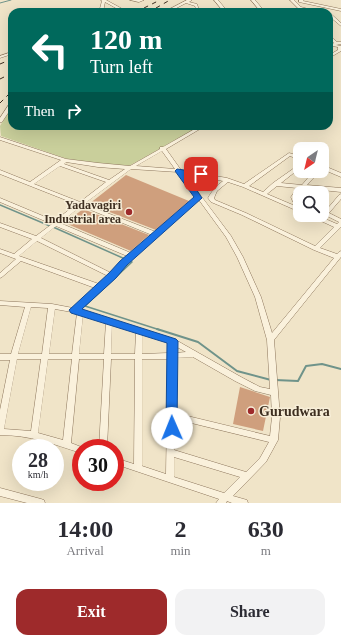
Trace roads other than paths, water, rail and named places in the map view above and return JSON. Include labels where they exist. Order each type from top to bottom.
[{"type":"street","points":[[132,0],[142,0]]},
{"type":"street","points":[[175,8],[190,0]]},
{"type":"street","points":[[216,0],[223,8]]},
{"type":"street","points":[[253,0],[260,8]]},
{"type":"street","points":[[293,0],[301,0],[341,10]]},
{"type":"street","points":[[293,0],[300,8]]},
{"type":"street","points":[[104,1],[118,8]]},
{"type":"street","points":[[186,2],[196,5],[198,8]]},
{"type":"street","points":[[333,18],[341,25]]},
{"type":"street","points":[[333,44],[341,46],[338,53],[333,55]]},
{"type":"street","points":[[0,121],[8,110]]},
{"type":"street","points":[[0,276],[37,239],[80,204],[129,168],[196,130]]},
{"type":"street","points":[[0,138],[110,182]]},
{"type":"street","points":[[162,148],[229,237],[240,257],[258,297],[270,340],[276,417],[274,440],[263,460],[222,500]]},
{"type":"street","points":[[245,186],[289,154],[293,155]]},
{"type":"street","points":[[30,184],[63,162],[179,171],[227,180],[245,186],[293,207]]},
{"type":"street","points":[[329,170],[341,175]]},
{"type":"street","points":[[263,194],[293,171]]},
{"type":"street","points":[[0,172],[156,234]]},
{"type":"street","points":[[303,186],[310,178]]},
{"type":"street","points":[[212,200],[212,195],[216,189],[227,180]]},
{"type":"street","points":[[275,184],[293,186]]},
{"type":"street","points":[[329,191],[341,190]]},
{"type":"street","points":[[329,209],[341,196]]},
{"type":"street","points":[[0,200],[131,257]]},
{"type":"street","points":[[67,445],[76,356],[77,310],[87,298],[112,276],[123,263],[156,234],[200,200],[212,200],[316,249],[339,255],[270,340]]},
{"type":"street","points":[[329,217],[340,224]]},
{"type":"street","points":[[329,221],[340,224]]},
{"type":"street","points":[[316,249],[340,224]]},
{"type":"street","points":[[0,225],[37,239],[112,276]]},
{"type":"street","points":[[0,251],[100,287]]},
{"type":"street","points":[[0,303],[52,306],[77,310],[172,341],[252,386],[274,389]]},
{"type":"street","points":[[29,304],[14,357],[0,431],[17,431],[34,434],[72,447]]},
{"type":"street","points":[[34,434],[52,306]]},
{"type":"street","points":[[102,439],[109,321]]},
{"type":"street","points":[[138,468],[139,331]]},
{"type":"street","points":[[170,479],[172,452],[172,341]]},
{"type":"street","points":[[0,357],[172,356],[195,354]]},
{"type":"street","points":[[171,415],[274,440]]},
{"type":"street","points":[[172,452],[247,476]]},
{"type":"street","points":[[124,464],[170,479],[222,500],[244,503]]},
{"type":"street","points":[[0,492],[41,503]]},
{"type":"waterway","points":[[0,3],[11,0]]},
{"type":"waterway","points":[[0,205],[50,226]]},
{"type":"waterway","points":[[53,227],[125,259]]},
{"type":"waterway","points":[[128,261],[132,262],[85,306],[160,330]]},
{"type":"waterway","points":[[157,329],[198,342],[237,371],[271,380]]},
{"type":"waterway","points":[[275,380],[298,381],[306,366],[322,364],[341,369]]},
{"type":"railway","points":[[144,8],[160,0]]},
{"type":"railway","points":[[156,8],[170,0]]},
{"type":"railway","points":[[0,64],[8,61]]},
{"type":"railway","points":[[0,79],[8,75]]},
{"type":"railway","points":[[0,103],[8,95]]},
{"type":"place","name":"Yadavagiri Industrial area","points":[[129,212]]},
{"type":"place","name":"Gurudwara","points":[[251,411]]}]
